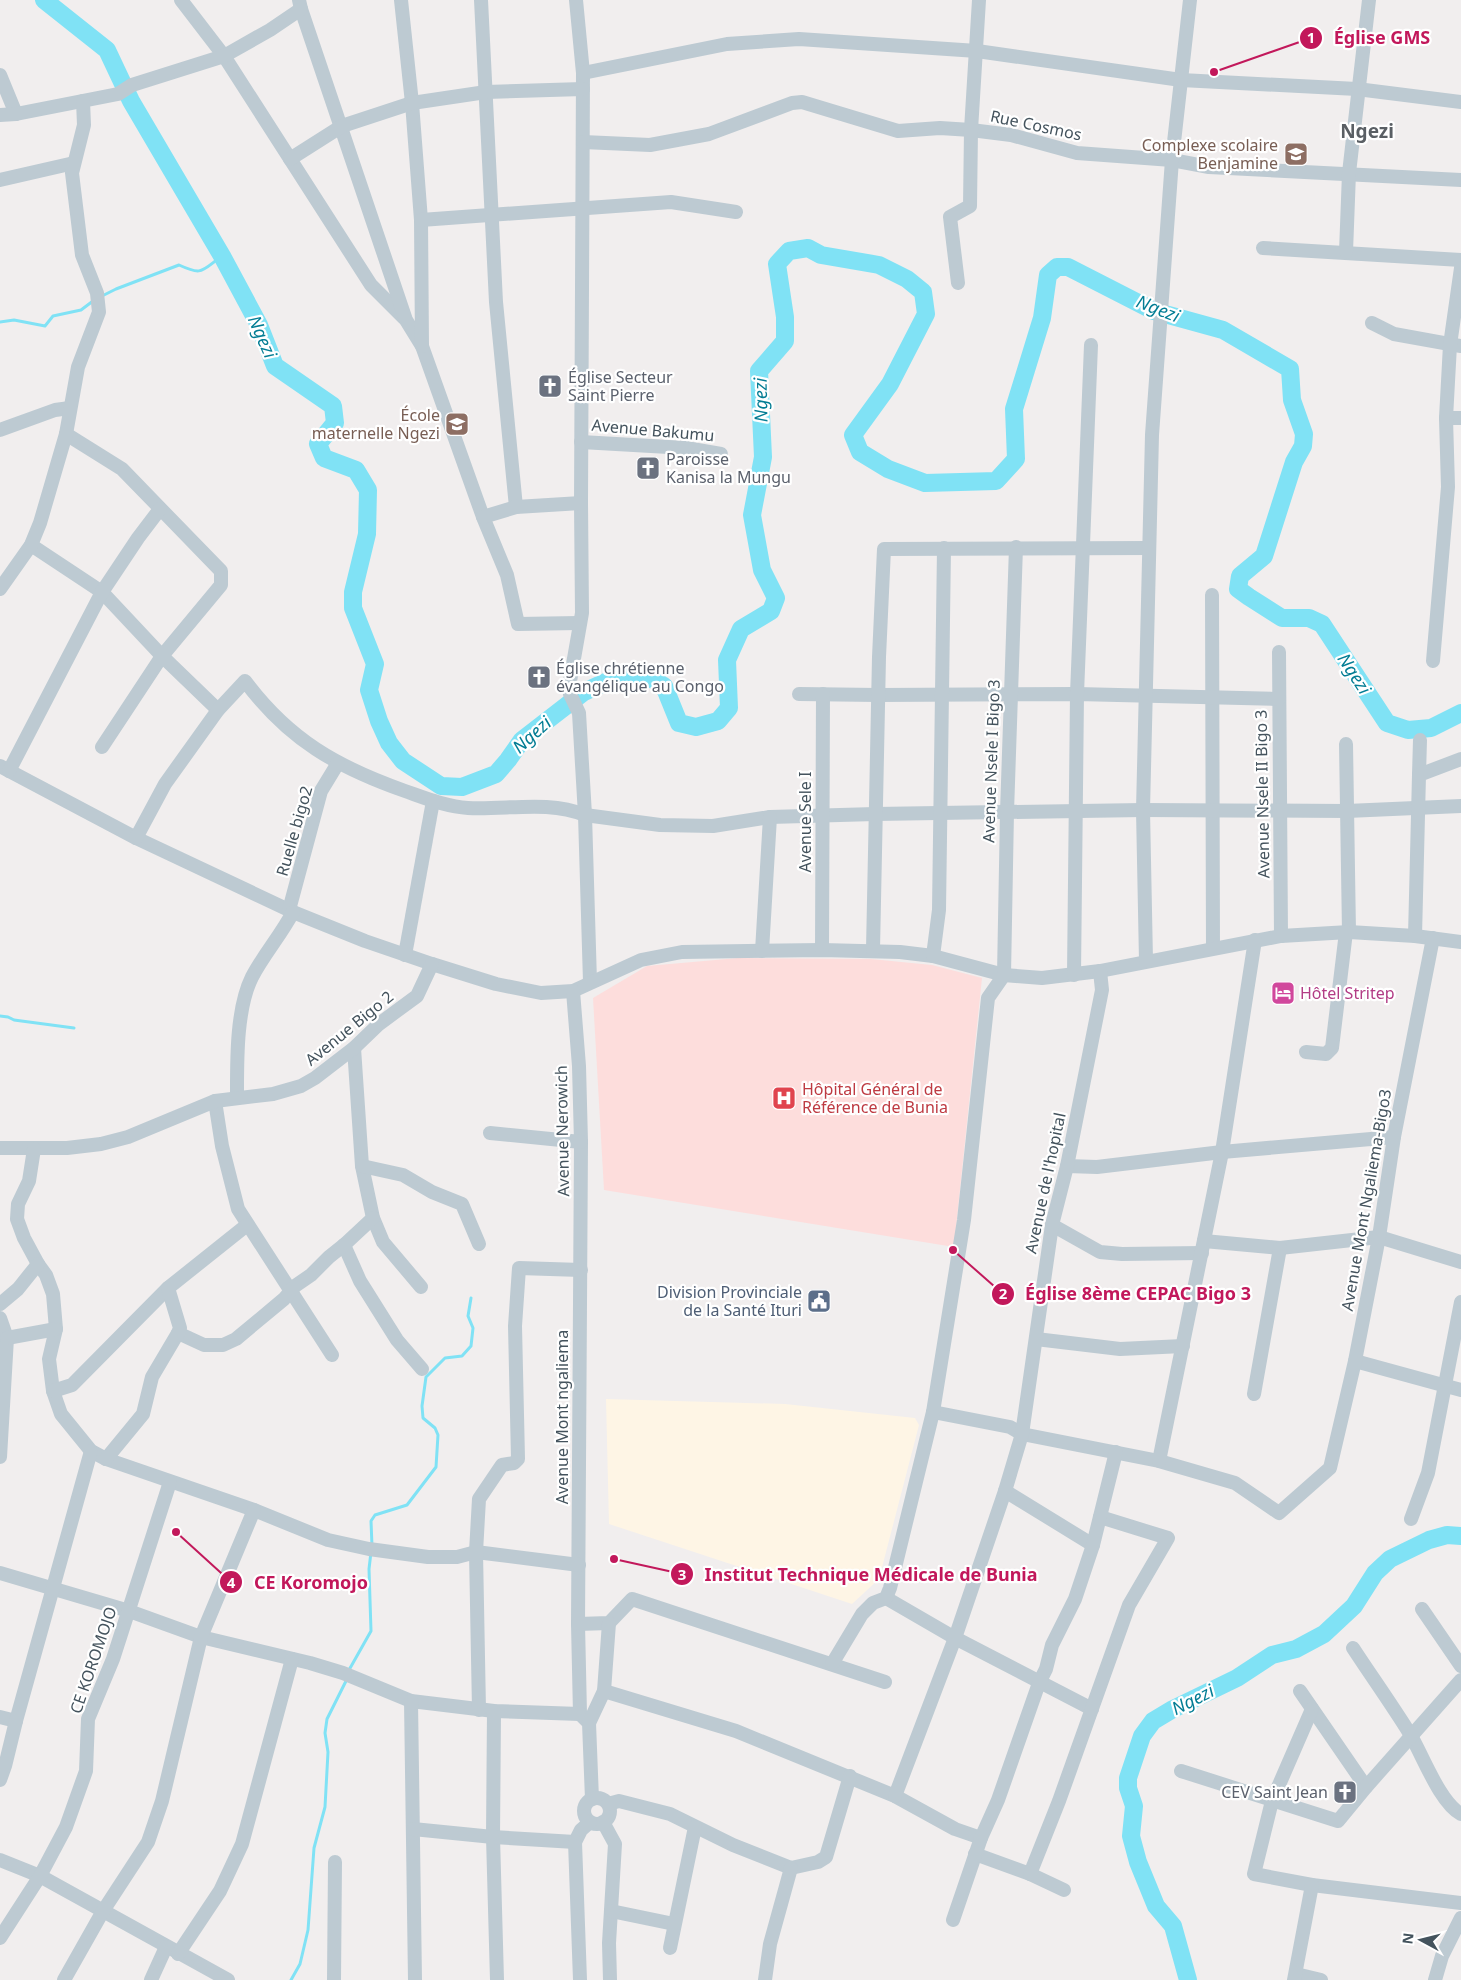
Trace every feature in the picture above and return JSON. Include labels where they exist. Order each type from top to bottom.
[{"type":"street","points":[[181,0],[224,56],[371,285],[406,320]]},
{"type":"street","points":[[401,0],[412,104],[421,220],[422,346]]},
{"type":"street","points":[[481,0],[496,302],[516,506]]},
{"type":"street","points":[[576,0],[584,72],[581,442],[582,613],[569,687],[573,700],[580,712],[590,982]]},
{"type":"street","points":[[958,282],[950,217],[970,206],[971,130],[979,0]]},
{"type":"street","points":[[1146,961],[1143,810],[1152,435],[1172,160],[1190,0]]},
{"type":"street","points":[[1346,252],[1349,174],[1357,88],[1369,0]]},
{"type":"street","points":[[0,116],[118,94],[132,85],[224,56],[270,30],[300,4],[406,320],[422,346],[483,517],[507,575],[518,624],[579,623]]},
{"type":"street","points":[[584,72],[727,44],[800,39],[977,51],[1181,80],[1357,88],[1461,102]]},
{"type":"street","points":[[0,75],[16,114]]},
{"type":"street","points":[[290,159],[342,126],[412,104],[486,92],[583,89]]},
{"type":"street","points":[[0,589],[31,545],[40,523],[66,434],[78,367],[99,312],[98,297],[82,255],[72,173],[84,126],[83,101]]},
{"type":"street","name":"Rue Cosmos","points":[[583,142],[650,145],[709,134],[792,102],[802,102],[898,131],[940,128],[971,130],[1011,135],[1077,153],[1172,160],[1209,167],[1461,180]]},
{"type":"street","points":[[0,180],[74,163]]},
{"type":"street","points":[[421,220],[582,210],[671,202],[736,212]]},
{"type":"street","points":[[1263,248],[1461,260]]},
{"type":"street","points":[[1433,661],[1448,487],[1446,418],[1456,346],[1461,268]]},
{"type":"street","points":[[1372,323],[1394,334],[1456,346]]},
{"type":"street","points":[[1074,975],[1077,694],[1090,345]]},
{"type":"street","points":[[0,430],[55,410],[70,408]]},
{"type":"street","points":[[1446,418],[1461,418]]},
{"type":"street","points":[[66,434],[122,469],[221,571],[221,585],[162,656],[102,747]]},
{"type":"street","name":"Avenue Bakumu","points":[[581,442],[686,448],[721,454]]},
{"type":"street","points":[[483,517],[516,506],[581,502]]},
{"type":"street","points":[[160,509],[102,592],[4,769],[136,838],[291,911],[365,941],[432,964],[496,984],[541,993],[573,991],[641,960],[682,952],[873,950],[933,956],[1004,975],[1042,978],[1100,971],[1281,936],[1348,932],[1415,936],[1461,942]]},
{"type":"street","points":[[31,545],[102,592],[162,656],[218,710]]},
{"type":"street","points":[[873,950],[878,696],[884,549],[1016,547],[1150,548]]},
{"type":"street","name":"Avenue Nsele I Bigo 3","points":[[1004,975],[1010,695],[1016,547]]},
{"type":"street","points":[[933,956],[939,910],[944,548]]},
{"type":"street","points":[[1212,595],[1213,948]]},
{"type":"street","name":"Avenue Nsele II Bigo 3","points":[[1279,652],[1281,936]]},
{"type":"street","points":[[136,838],[165,784],[218,710],[245,681],[264,707],[295,735],[338,763],[372,780],[433,801],[467,808],[534,806],[574,811],[585,816],[660,825],[712,826],[770,818],[822,815],[1143,810],[1347,811],[1461,806]]},
{"type":"street","points":[[799,694],[878,696],[1077,694],[1279,699]]},
{"type":"street","name":"Avenue Sele I","points":[[822,950],[823,694]]},
{"type":"street","points":[[1415,936],[1420,740]]},
{"type":"street","points":[[1306,1052],[1326,1054],[1332,1048],[1348,932],[1346,744]]},
{"type":"street","points":[[1419,775],[1461,759]]},
{"type":"street","name":"Ruelle bigo2","points":[[237,1098],[236,1052],[246,991],[252,977],[282,933],[291,911],[321,791],[338,763]]},
{"type":"street","points":[[405,955],[433,801]]},
{"type":"street","points":[[762,951],[770,818]]},
{"type":"street","name":"Avenue Mont Ngaliema-Bigo3","points":[[1159,1461],[1235,1482],[1279,1513],[1330,1468],[1354,1361],[1378,1237],[1394,1137],[1434,938]]},
{"type":"street","points":[[933,1412],[1010,1428],[1022,1434],[1159,1461],[1222,1152],[1255,940]]},
{"type":"street","name":"Avenue Bigo 2","points":[[0,1148],[67,1148],[101,1144],[128,1137],[215,1101],[273,1094],[301,1086],[315,1078],[354,1048],[379,1024],[417,996],[432,964]]},
{"type":"street","name":"Avenue de l'hopital","points":[[895,1796],[955,1638],[1005,1491],[1022,1434],[1052,1225],[1067,1166],[1102,990],[1100,971]]},
{"type":"street","points":[[832,1664],[862,1614],[873,1603],[886,1598],[890,1588],[933,1412],[964,1220],[988,998],[1004,975]]},
{"type":"street","name":"Avenue Nerowich","points":[[573,991],[579,1066],[581,1270]]},
{"type":"street","points":[[354,1048],[362,1166],[372,1218],[383,1242],[421,1287]]},
{"type":"street","points":[[215,1101],[222,1146],[238,1209],[332,1355]]},
{"type":"street","points":[[490,1133],[581,1142]]},
{"type":"street","points":[[1067,1166],[1097,1167],[1222,1152],[1394,1137]]},
{"type":"street","points":[[34,1149],[29,1181],[18,1204],[17,1219],[24,1238],[46,1275],[54,1294],[56,1329],[49,1360],[53,1390],[60,1414],[91,1451],[106,1459],[254,1510],[328,1540],[372,1550],[428,1557],[456,1556],[476,1552],[579,1565]]},
{"type":"street","points":[[362,1166],[403,1175],[432,1192],[462,1204],[479,1244]]},
{"type":"street","points":[[178,1333],[204,1345],[223,1344],[236,1339],[311,1275],[329,1256],[344,1245],[372,1218]]},
{"type":"street","points":[[53,1390],[72,1385],[168,1288],[247,1225]]},
{"type":"street","points":[[1052,1225],[1100,1252],[1122,1254],[1203,1247],[1280,1248],[1378,1237],[1461,1262]]},
{"type":"street","points":[[344,1245],[360,1281],[397,1340],[422,1369]]},
{"type":"street","points":[[1254,1394],[1280,1248]]},
{"type":"street","points":[[0,1304],[18,1289],[38,1264]]},
{"type":"street","points":[[479,1710],[476,1552],[479,1499],[502,1465],[514,1463],[518,1459],[515,1326],[520,1268],[581,1270]]},
{"type":"street","name":"Avenue Mont ngaliema","points":[[581,1270],[578,1624],[584,1718],[592,1799]]},
{"type":"street","points":[[106,1459],[143,1414],[152,1376],[180,1328],[168,1288]]},
{"type":"street","points":[[1411,1519],[1428,1473],[1461,1302]]},
{"type":"street","points":[[0,1456],[7,1338],[1,1322]]},
{"type":"street","points":[[7,1338],[56,1329]]},
{"type":"street","points":[[1036,1339],[1120,1349],[1183,1346]]},
{"type":"street","points":[[1354,1361],[1461,1390]]},
{"type":"street","points":[[0,1780],[91,1451]]},
{"type":"street","points":[[953,1920],[980,1838],[998,1800],[1039,1683],[1046,1670],[1052,1645],[1075,1598],[1093,1545],[1116,1452]]},
{"type":"street","name":"CE KOROMOJO","points":[[0,1938],[40,1876],[66,1827],[86,1771],[88,1719],[113,1659],[170,1482]]},
{"type":"street","points":[[1005,1491],[1093,1545]]},
{"type":"street","points":[[64,1980],[103,1911],[148,1842],[162,1801],[201,1637],[254,1510]]},
{"type":"street","points":[[1030,1874],[1059,1801],[1129,1606],[1168,1538],[1100,1517]]},
{"type":"street","points":[[0,1573],[129,1611],[201,1637],[348,1675],[411,1701],[494,1712],[584,1718],[604,1691],[609,1623],[632,1599],[885,1682]]},
{"type":"street","points":[[886,1598],[955,1638],[1092,1709]]},
{"type":"street","points":[[1422,1609],[1461,1666]]},
{"type":"street","points":[[578,1624],[609,1623]]},
{"type":"street","points":[[1353,1648],[1411,1736],[1446,1800],[1461,1814]]},
{"type":"street","points":[[151,1980],[220,1891],[242,1844],[292,1659]]},
{"type":"street","points":[[1181,1771],[1338,1821],[1461,1680]]},
{"type":"street","points":[[604,1691],[736,1731],[850,1776],[895,1796],[955,1829],[980,1838]]},
{"type":"street","points":[[1300,1691],[1366,1787]]},
{"type":"street","points":[[411,1701],[415,1980]]},
{"type":"street","points":[[1312,1708],[1272,1801],[1254,1874],[1312,1885],[1461,1903]]},
{"type":"street","points":[[494,1712],[493,1837],[497,1980]]},
{"type":"street","points":[[0,1717],[16,1722]]},
{"type":"street","points":[[608,1804],[619,1801],[670,1814],[733,1846],[791,1868],[818,1862],[826,1856],[850,1776]]},
{"type":"street","points":[[580,1980],[575,1842],[581,1830],[597,1822],[608,1818],[610,1811],[608,1804],[598,1798],[586,1803],[584,1810],[585,1816],[597,1822],[615,1844],[609,1943],[610,1980]]},
{"type":"street","points":[[670,1948],[695,1827]]},
{"type":"street","points":[[413,1829],[493,1837],[575,1842]]},
{"type":"street","points":[[975,1854],[1030,1874],[1064,1890]]},
{"type":"street","points":[[0,1860],[40,1876],[172,1951],[228,1980]]},
{"type":"street","points":[[334,1980],[335,1862]]},
{"type":"street","points":[[765,1980],[770,1944],[791,1868]]},
{"type":"street","points":[[1312,1885],[1295,1977],[1321,1980]]},
{"type":"street","points":[[611,1911],[674,1924]]},
{"type":"street","points":[[1435,1980],[1442,1956],[1461,1918]]},
{"type":"shaded area","name":"Hôpital Général de Référence de Bunia","points":[[738,958],[871,959],[932,965],[982,978],[954,1247],[604,1190],[593,998],[647,966]]},
{"type":"shaded area","points":[[606,1399],[785,1404],[915,1418],[919,1425],[879,1579],[852,1604],[609,1524]]},
{"type":"waterway","name":"Ngezi","points":[[44,0],[107,50],[131,101],[222,256],[259,325],[275,366],[333,406],[335,423],[318,444],[324,458],[356,470],[368,490],[367,534],[353,592],[353,608],[375,664],[369,690],[379,721],[389,743],[403,761],[441,786],[462,787],[496,774],[522,740],[584,692],[621,675],[650,678],[664,686],[679,723],[696,727],[718,721],[729,708],[727,660],[741,629],[771,611],[776,598],[762,570],[752,515],[763,457],[759,371],[785,341],[785,317],[777,264],[789,251],[808,248],[821,255],[879,265],[907,279],[923,292],[926,314],[890,384],[853,435],[860,452],[888,469],[925,483],[996,481],[1016,459],[1014,409],[1042,318],[1048,275],[1057,267],[1068,267],[1154,311],[1223,330],[1290,369],[1292,400],[1304,434],[1303,446],[1294,462],[1264,556],[1240,576],[1238,589],[1282,618],[1309,618],[1322,624],[1387,723],[1408,730],[1431,728],[1461,713]]},
{"type":"waterway","points":[[100,297],[179,265],[193,270],[202,270],[222,256]]},
{"type":"waterway","points":[[0,322],[14,320],[45,326],[53,316],[81,310],[93,301]]},
{"type":"waterway","points":[[0,1016],[14,1020],[74,1028]]},
{"type":"waterway","points":[[372,1546],[371,1521],[375,1515],[407,1505],[436,1467],[438,1435],[435,1428],[423,1418],[422,1406],[426,1377],[445,1358],[462,1356],[471,1346],[473,1328],[468,1316],[471,1298]]},
{"type":"waterway","name":"Ngezi","points":[[1188,1980],[1173,1926],[1156,1906],[1138,1862],[1131,1836],[1134,1806],[1128,1788],[1128,1778],[1142,1736],[1153,1721],[1173,1709],[1237,1678],[1272,1655],[1296,1649],[1324,1634],[1354,1606],[1375,1573],[1390,1559],[1429,1540],[1447,1535],[1461,1536]]},
{"type":"waterway","points":[[349,1670],[371,1631],[369,1569],[371,1552]]},
{"type":"waterway","points":[[291,1980],[300,1964],[308,1930],[314,1848],[325,1807],[328,1752],[325,1733],[327,1719],[347,1679]]},
{"type":"place","name":"Église GMS","points":[[1214,72]]},
{"type":"place","name":"Complexe scolaire Benjamine","points":[[1296,154]]},
{"type":"place","name":"Église Secteur Saint Pierre","points":[[550,386]]},
{"type":"place","name":"École maternelle Ngezi","points":[[457,424]]},
{"type":"place","name":"Paroisse Kanisa la Mungu","points":[[648,468]]},
{"type":"place","name":"Église chrétienne évangélique au Congo","points":[[539,677]]},
{"type":"place","name":"Hôtel Stritep","points":[[1283,993]]},
{"type":"place","name":"Hôpital Général de Référence de Bunia","points":[[784,1098]]},
{"type":"place","name":"Église 8ème CEPAC Bigo 3","points":[[953,1250]]},
{"type":"place","name":"Division Provinciale de la Santé Ituri","points":[[819,1301]]},
{"type":"place","name":"CE Koromojo","points":[[176,1532]]},
{"type":"place","name":"Institut Technique Médicale de Bunia","points":[[614,1559]]},
{"type":"place","name":"CEV Saint Jean","points":[[1345,1792]]},
{"type":"district","name":"Ngezi","points":[[1367,131]]}]
